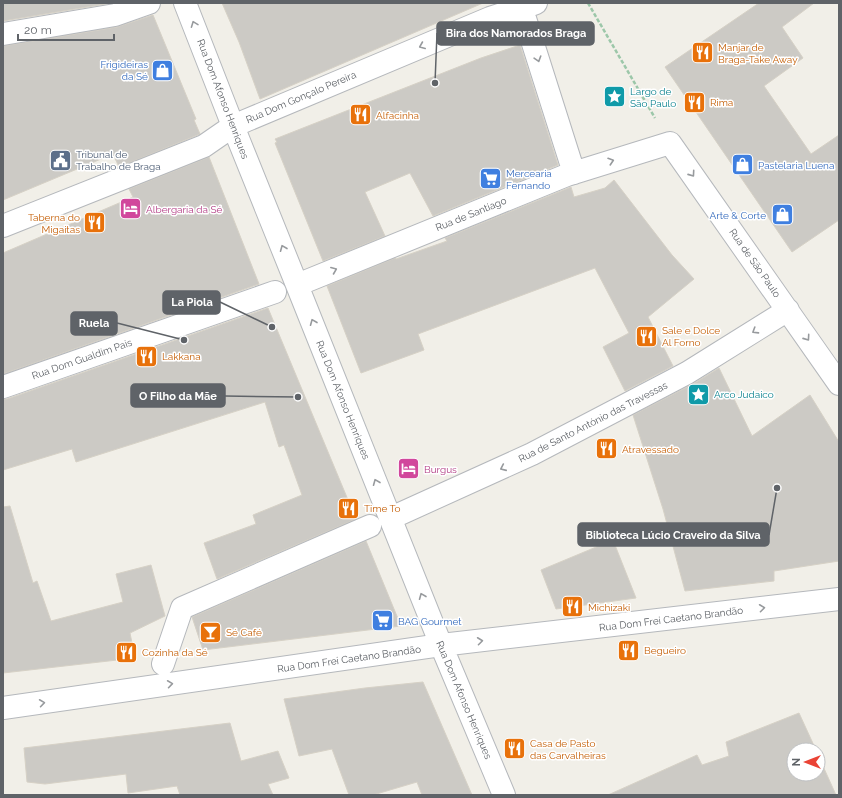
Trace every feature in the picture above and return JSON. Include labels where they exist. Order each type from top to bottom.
[{"type":"street","points":[[3,34],[115,15],[149,3]]},
{"type":"street","name":"Rua Dom Afonso Henriques","points":[[185,3],[441,645],[504,795]]},
{"type":"street","points":[[529,6],[574,173]]},
{"type":"street","name":"Rua Dom Gonçalo Pereira","points":[[3,226],[204,146],[233,126],[490,18],[529,6]]},
{"type":"street","name":"Rua de Santiago","points":[[298,284],[574,173],[670,142]]},
{"type":"street","name":"Rua de São Paulo","points":[[670,142],[839,384]]},
{"type":"street","name":"Rua Dom Gualdim Pais","points":[[3,387],[275,292]]},
{"type":"street","name":"Rua de Santo António das Travessas","points":[[391,518],[532,454],[596,421],[687,373],[788,310]]},
{"type":"street","points":[[163,664],[182,608],[370,526]]},
{"type":"street","name":"Rua Dom Frei Caetano Brandão","points":[[3,708],[441,645],[839,599]]},
{"type":"path","points":[[588,3],[670,142]]},
{"type":"building","points":[[3,3],[111,3],[3,21]]},
{"type":"building","points":[[222,3],[483,3],[260,99],[239,42]]},
{"type":"building","points":[[759,3],[814,3],[782,27],[803,58],[764,86],[811,154],[839,135],[839,220],[792,252],[665,67]]},
{"type":"building","points":[[153,15],[196,119],[194,120],[200,134],[119,167],[113,154],[3,200],[3,46],[117,27]]},
{"type":"building","points":[[520,45],[558,165],[433,216],[410,173],[365,192],[385,236],[323,261],[275,143],[277,142],[275,139],[481,58]]},
{"type":"building","points":[[209,157],[259,284],[3,374],[3,253],[133,197],[129,189]]},
{"type":"building","points":[[614,180],[672,255],[694,279],[648,317],[673,366],[625,391],[603,347],[629,333],[595,268],[418,334],[424,350],[361,373],[327,286],[395,258],[396,259],[447,241],[445,238],[571,187],[574,197],[605,188]]},
{"type":"building","points":[[268,308],[356,519],[217,579],[204,543],[256,524],[253,515],[302,495],[284,445],[279,447],[265,402],[76,462],[72,449],[3,470],[3,399],[7,399]]},
{"type":"building","points":[[719,368],[752,436],[810,395],[839,442],[839,561],[774,571],[774,581],[685,591],[663,509],[633,415],[693,384]]},
{"type":"building","points":[[10,506],[33,583],[37,581],[51,621],[123,602],[116,574],[151,565],[165,616],[130,633],[135,658],[3,673],[3,507]]},
{"type":"building","points":[[613,540],[636,598],[556,609],[541,570]]},
{"type":"building","points":[[366,541],[401,626],[203,650],[192,617]]},
{"type":"building","points":[[423,682],[472,795],[422,795],[417,782],[373,795],[349,795],[332,749],[299,756],[284,699]]},
{"type":"building","points":[[799,713],[812,742],[786,742],[786,782],[826,782],[826,773],[836,795],[608,795],[697,755],[702,765],[729,756],[726,742]]},
{"type":"building","points":[[230,723],[241,761],[278,751],[289,778],[268,784],[273,795],[180,795],[177,786],[128,793],[126,774],[45,784],[27,782],[24,748]]},
{"type":"place","name":"Manjar de Braga-Take Away","points":[[703,53]]},
{"type":"place","name":"Frigideiras da Sé","points":[[163,70]]},
{"type":"place","name":"Bira dos Namorados Braga","points":[[435,83]]},
{"type":"place","name":"Largo de São Paulo","points":[[614,97]]},
{"type":"place","name":"Rima","points":[[694,102]]},
{"type":"place","name":"Alfacinha","points":[[360,115]]},
{"type":"place","name":"Tribunal de Trabalho de Braga","points":[[61,160]]},
{"type":"place","name":"Pastelaria Luena","points":[[742,165]]},
{"type":"place","name":"Mercearia Fernando","points":[[491,179]]},
{"type":"place","name":"Albergaria da Sé","points":[[130,209]]},
{"type":"place","name":"Arte & Corte","points":[[782,215]]},
{"type":"place","name":"Taberna do Migaitas","points":[[95,223]]},
{"type":"place","name":"La Piola","points":[[272,327]]},
{"type":"place","name":"Sale e Dolce Al Forno","points":[[647,336]]},
{"type":"place","name":"Ruela","points":[[184,340]]},
{"type":"place","name":"Lakkana","points":[[147,356]]},
{"type":"place","name":"Arco Judaico","points":[[698,394]]},
{"type":"place","name":"O Filho da Mãe","points":[[298,397]]},
{"type":"place","name":"Atravessado","points":[[606,449]]},
{"type":"place","name":"Burgus","points":[[409,469]]},
{"type":"place","name":"Biblioteca Lúcio Craveiro da Silva","points":[[777,488]]},
{"type":"place","name":"Time To","points":[[349,508]]},
{"type":"place","name":"Michizaki","points":[[572,607]]},
{"type":"place","name":"BAG Gourmet","points":[[382,621]]},
{"type":"place","name":"Sé Café","points":[[210,632]]},
{"type":"place","name":"Begueiro","points":[[629,650]]},
{"type":"place","name":"Cozinha da Sé","points":[[127,652]]},
{"type":"place","name":"Casa de Pasto das Carvalheiras","points":[[514,749]]}]
